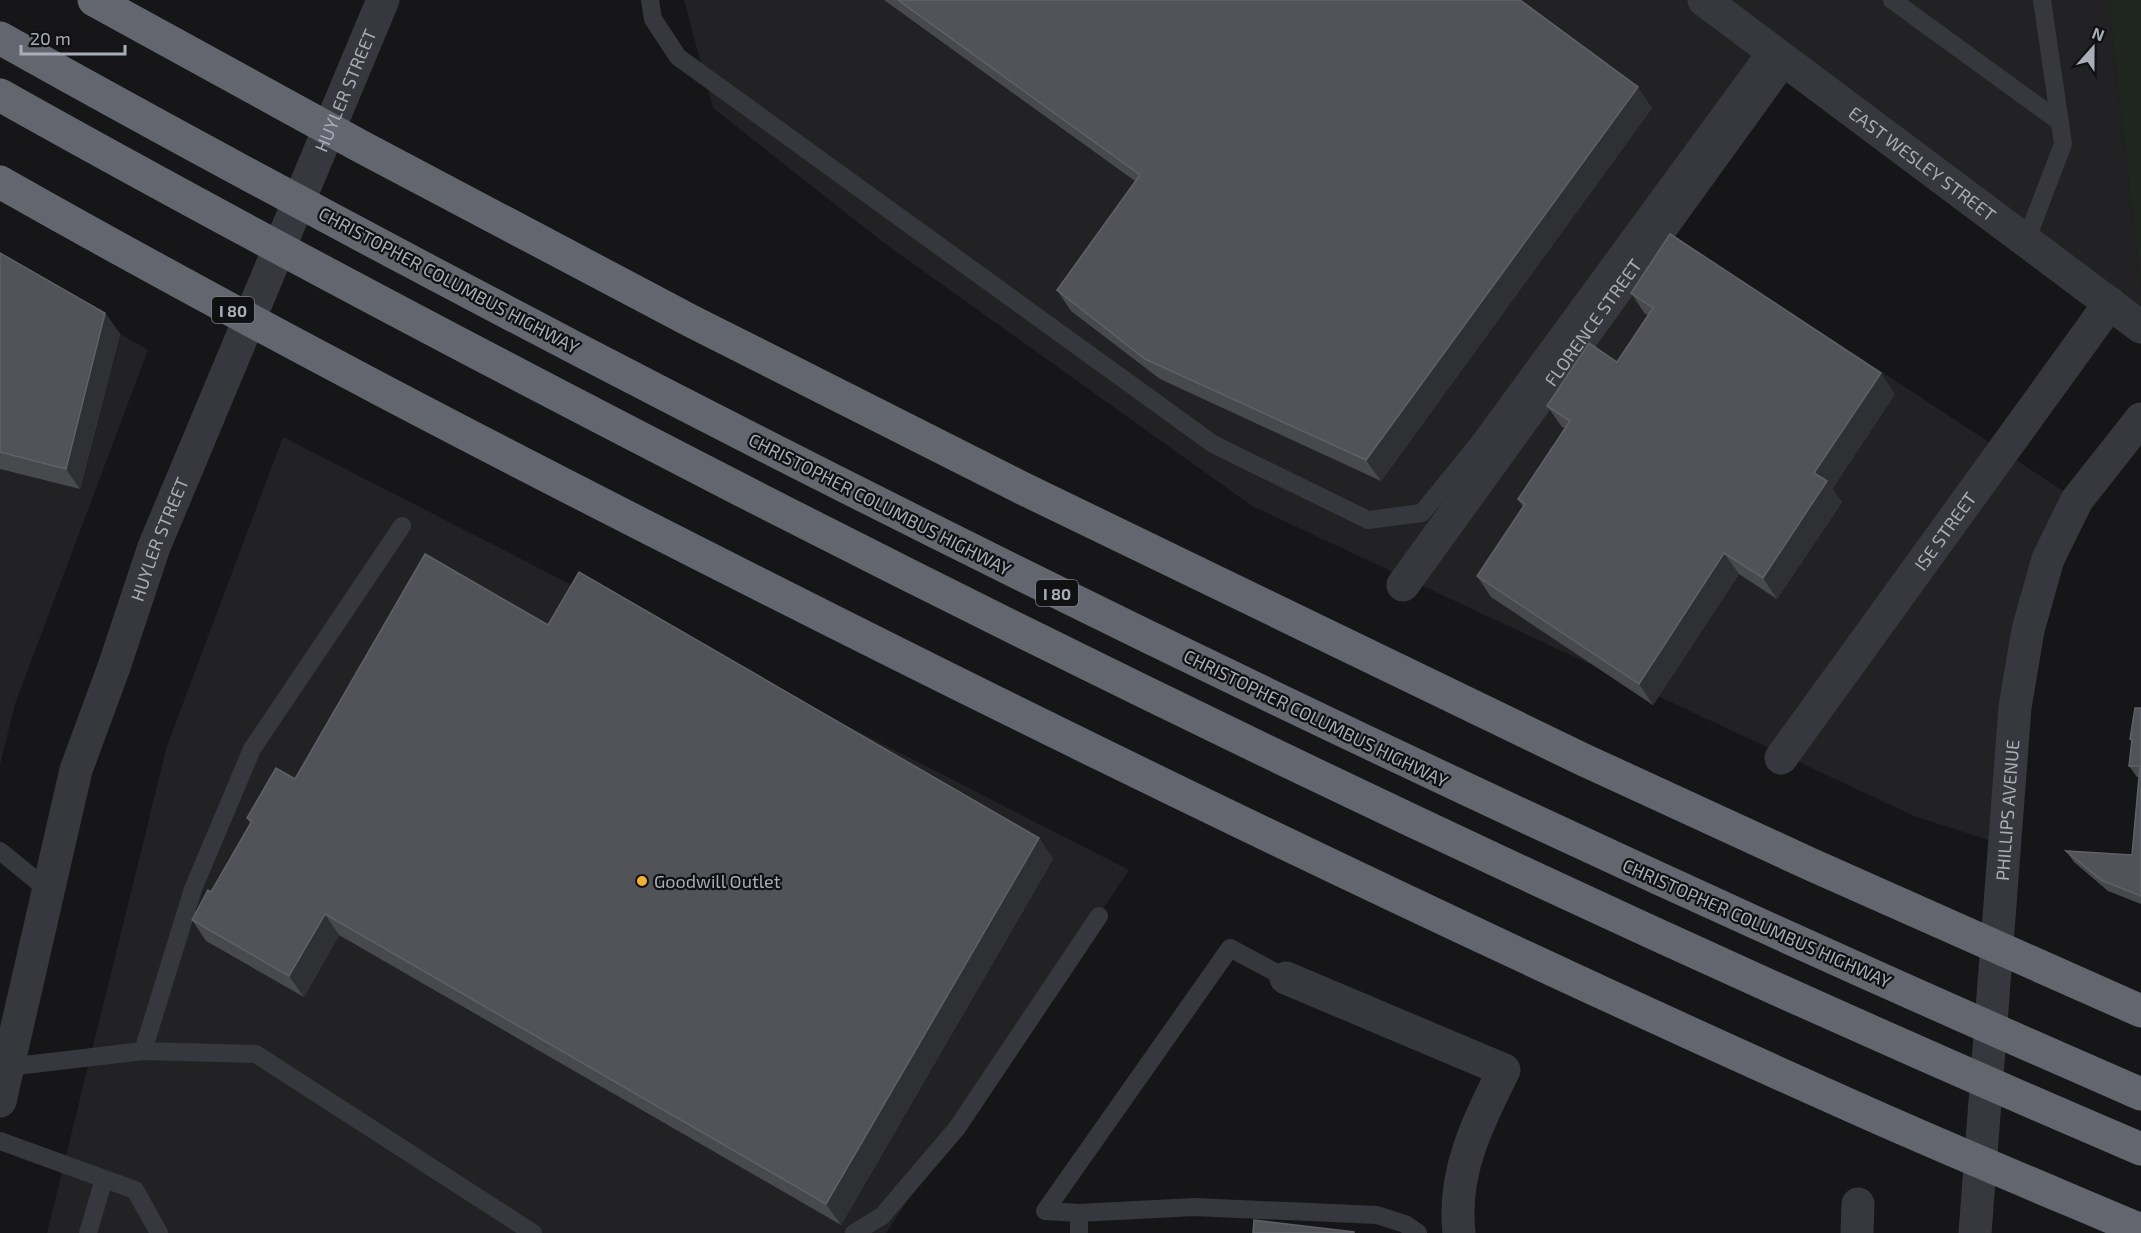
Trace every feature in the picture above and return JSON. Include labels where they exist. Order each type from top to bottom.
[{"type":"highway","points":[[94,0],[340,135],[681,315],[1023,489],[1594,765],[2141,1011]]},
{"type":"highway","name":"CHRISTOPHER COLUMBUS HIGHWAY","points":[[0,38],[497,307],[1011,570],[1236,680],[1532,820],[1805,946],[2141,1094]]},
{"type":"highway","points":[[0,95],[389,308],[953,598],[1297,766],[1613,915],[2141,1149]]},
{"type":"highway","name":"I 80","points":[[0,182],[468,435],[1033,722],[1240,823],[1606,994],[1869,1114],[2141,1230]]},
{"type":"street","name":"HUYLER STREET","points":[[0,1101],[8,1045],[76,770],[114,667],[154,547],[383,0]]},
{"type":"street","name":"EAST WESLEY STREET","points":[[1704,0],[2141,327]]},
{"type":"street","name":"FLORENCE STREET","points":[[1403,585],[1775,53]]},
{"type":"street","name":"ISE STREET","points":[[1781,758],[2110,303]]},
{"type":"street","name":"PHILLIPS AVENUE","points":[[1975,1233],[2014,707],[2028,630],[2048,559],[2077,500],[2141,419]]},
{"type":"street","points":[[1286,978],[1504,1070],[1473,1136],[1461,1171],[1458,1201],[1459,1233]]},
{"type":"lane","points":[[650,0],[653,19],[678,57],[1212,444],[1368,520],[1422,513],[1478,444],[1775,53]]},
{"type":"lane","points":[[1892,0],[2060,122]]},
{"type":"lane","points":[[2026,241],[2063,144],[2042,0]]},
{"type":"lane","points":[[143,1051],[193,889],[252,749],[402,526]]},
{"type":"lane","points":[[0,851],[48,890]]},
{"type":"lane","points":[[854,1233],[882,1216],[957,1128],[1099,916]]},
{"type":"lane","points":[[1286,978],[1230,948],[1045,1211],[1079,1213],[1194,1207],[1377,1215],[1405,1224],[1418,1233]]},
{"type":"lane","points":[[8,1045],[256,1054],[533,1233]]},
{"type":"lane","points":[[0,1141],[135,1190],[159,1233]]},
{"type":"lane","points":[[88,1233],[104,1179]]},
{"type":"lane","points":[[1079,1213],[1079,1233]]},
{"type":"shaded area","points":[[684,0],[2108,0],[2141,288],[2141,321],[1785,62],[1663,228],[2077,500],[2048,559],[2004,845],[1914,816],[1252,506],[884,243],[713,108]]},
{"type":"shaded area","points":[[2108,0],[2141,0],[2141,288]]},
{"type":"shaded area","points":[[0,265],[148,350],[15,704],[0,765]]},
{"type":"shaded area","points":[[283,437],[1129,870],[886,1233],[47,1233],[167,746]]},
{"type":"building","points":[[898,0],[1520,0],[1638,87],[1366,460],[1145,359],[1057,290],[1140,175]]},
{"type":"building","points":[[1670,234],[1881,373],[1814,473],[1827,481],[1763,578],[1724,553],[1639,684],[1477,576],[1525,504],[1518,499],[1570,421],[1547,406],[1589,343],[1617,362],[1653,308],[1631,293]]},
{"type":"building","points":[[0,253],[105,313],[66,469],[0,452]]},
{"type":"building","name":"Goodwill Outlet","points":[[425,554],[548,625],[579,572],[1039,838],[826,1204],[325,914],[289,976],[192,920],[208,890],[211,892],[252,821],[247,818],[276,768],[295,779]]},
{"type":"building","points":[[2135,708],[2141,708],[2141,896],[2101,880],[2066,851],[2132,855],[2140,766],[2129,766]]},
{"type":"building","points":[[1254,1220],[1354,1232],[1354,1233],[1253,1233]]},
{"type":"place","name":"Goodwill Outlet","points":[[642,881]]}]
